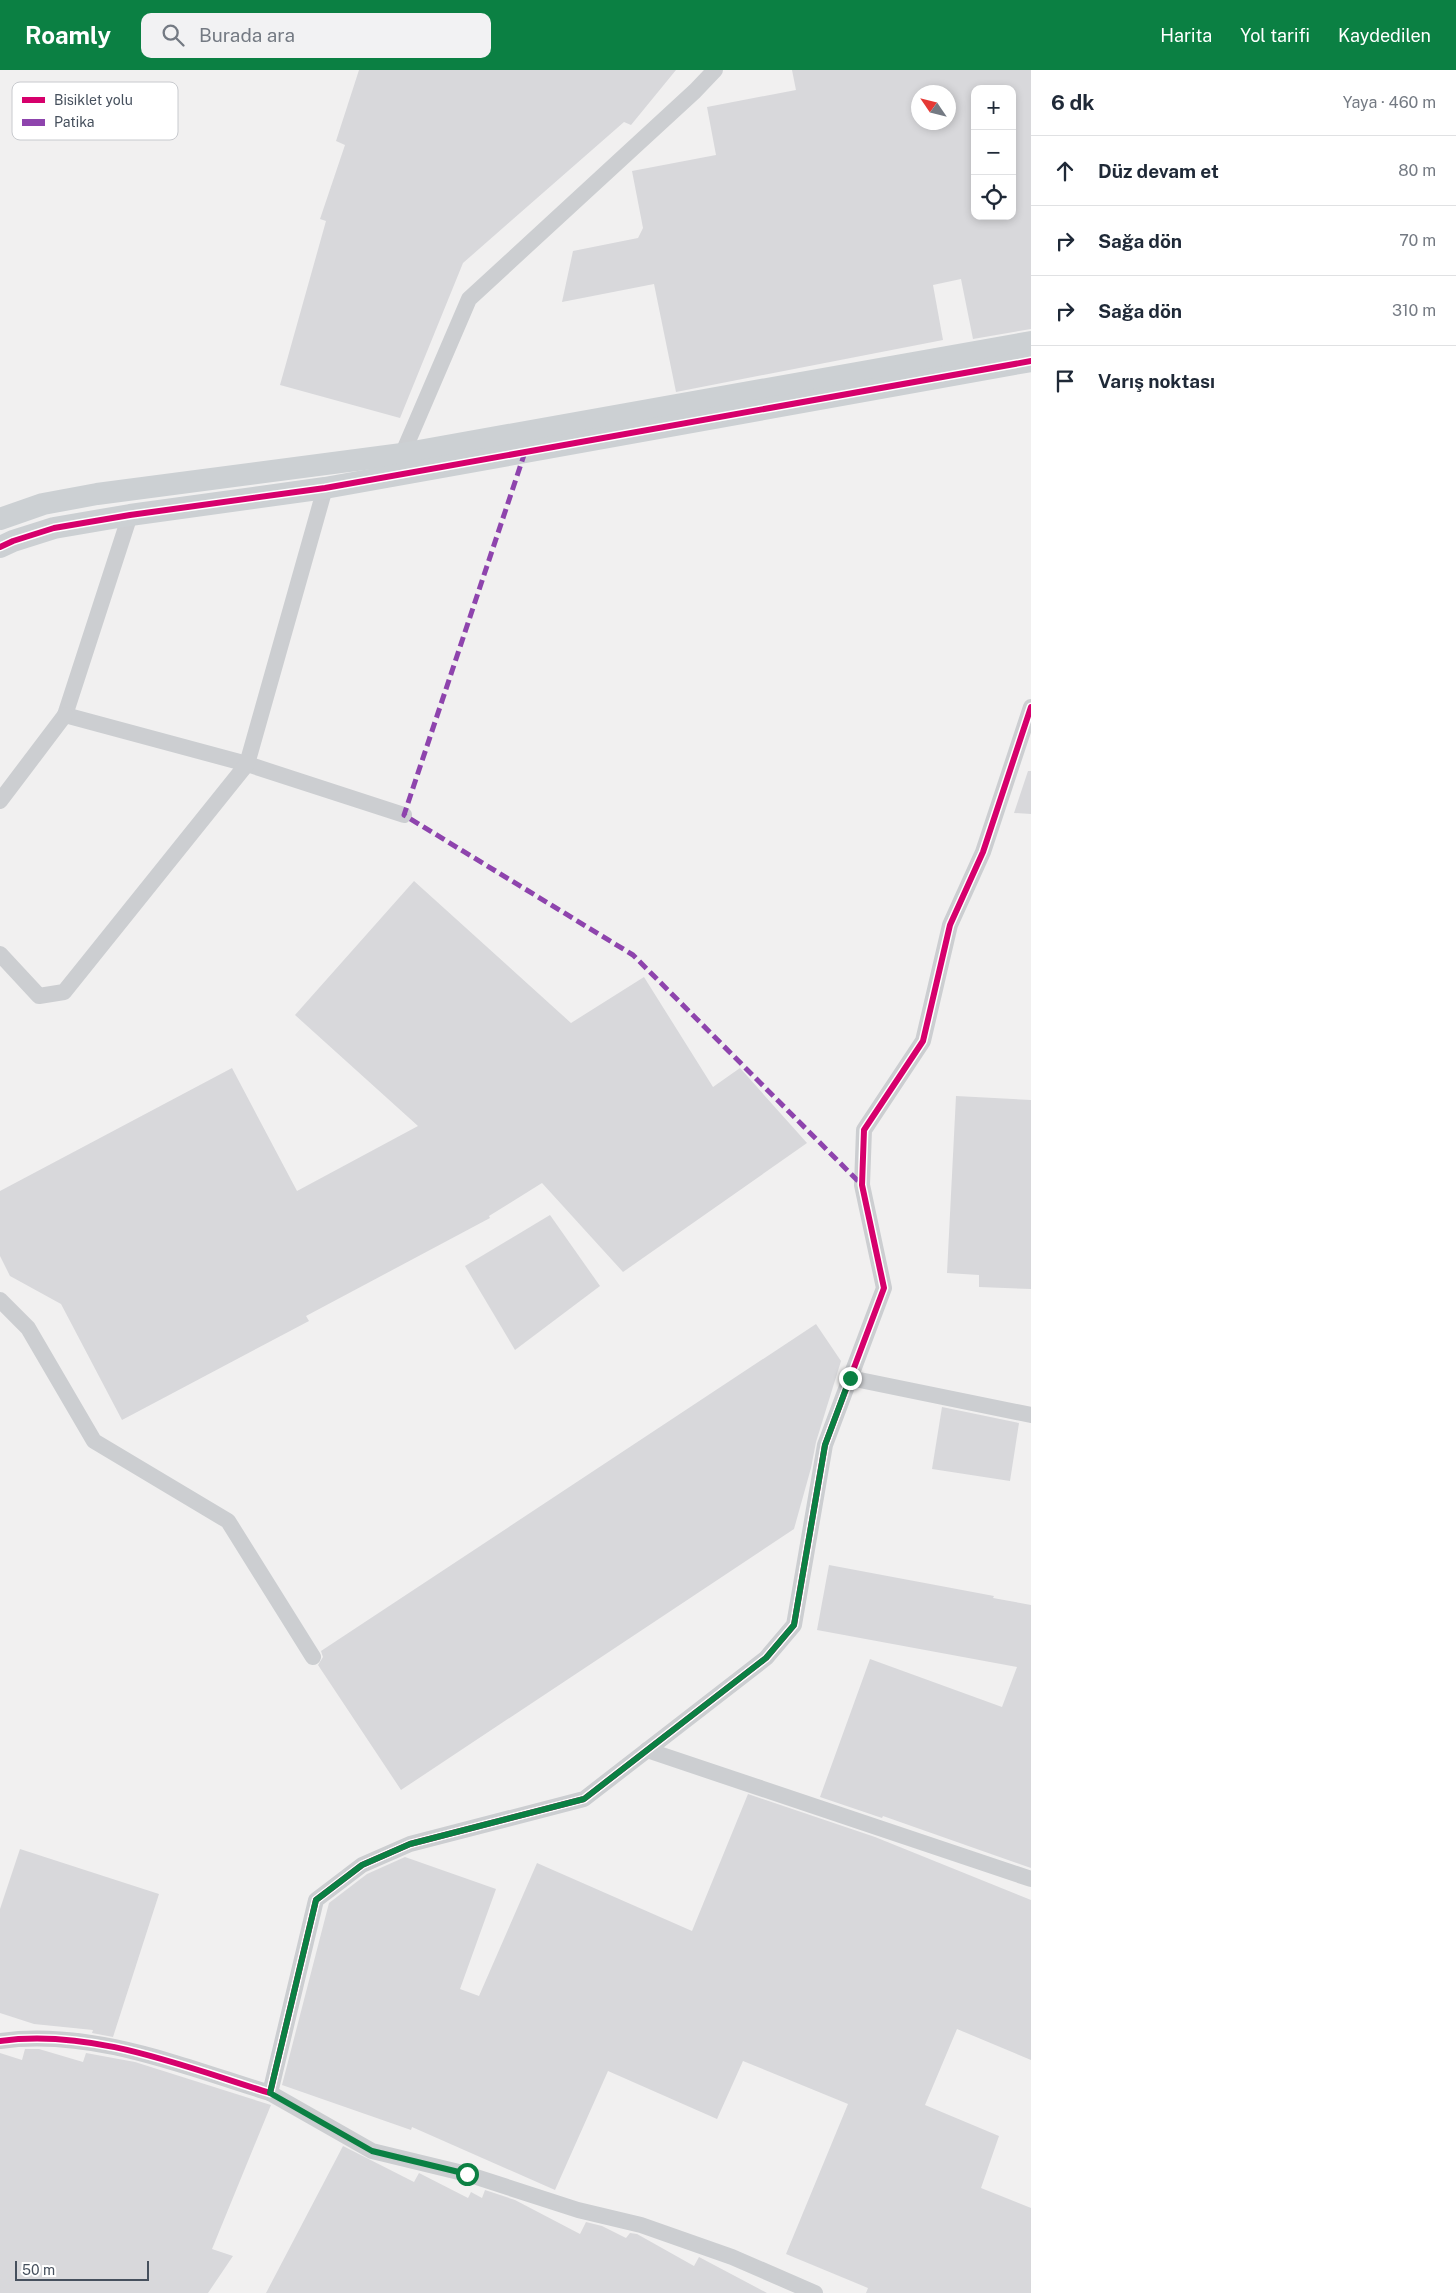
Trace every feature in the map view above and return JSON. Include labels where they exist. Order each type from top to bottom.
[{"type":"street","points":[[393,475],[469,299],[695,91],[715,70]]},
{"type":"street","points":[[0,519],[43,504],[97,494],[402,454],[1031,342]]},
{"type":"street","points":[[0,547],[12,541],[54,528],[130,515],[325,488],[1031,361]]},
{"type":"street","points":[[0,954],[39,996],[64,992],[247,764],[325,488]]},
{"type":"street","points":[[0,801],[65,715],[130,515]]},
{"type":"street","points":[[270,2093],[316,1900],[362,1865],[410,1844],[584,1799],[766,1658],[794,1625],[825,1445],[884,1288],[862,1185],[864,1130],[923,1041],[950,926],[983,852],[1031,707]]},
{"type":"street","points":[[65,715],[247,764],[404,815]]},
{"type":"street","points":[[0,1300],[28,1328],[94,1441],[228,1521],[313,1657]]},
{"type":"street","points":[[850,1378],[1031,1415]]},
{"type":"street","points":[[647,1750],[1031,1879]]},
{"type":"street","points":[[0,2041],[19,2038],[103,2044],[145,2054],[270,2093],[372,2151],[467,2174],[578,2210],[641,2226],[732,2257],[814,2293]]},
{"type":"building","points":[[359,70],[676,70],[631,125],[624,122],[463,263],[400,418],[280,385],[326,221],[320,219],[345,145],[336,141]]},
{"type":"building","points":[[792,70],[1031,70],[1031,329],[973,339],[961,279],[933,285],[943,340],[676,392],[654,284],[562,302],[573,251],[638,238],[643,228],[632,171],[716,155],[707,107],[796,90]]},
{"type":"building","points":[[1028,771],[1031,771],[1031,814],[1014,813]]},
{"type":"building","points":[[414,881],[571,1023],[644,977],[713,1087],[740,1068],[807,1143],[623,1272],[542,1183],[489,1216],[490,1218],[306,1316],[309,1321],[122,1420],[61,1304],[10,1276],[0,1256],[0,1191],[232,1068],[297,1191],[418,1126],[295,1015]]},
{"type":"building","points":[[956,1096],[1031,1100],[1031,1289],[979,1287],[979,1275],[947,1273]]},
{"type":"building","points":[[550,1215],[600,1286],[515,1350],[465,1266]]},
{"type":"building","points":[[816,1324],[841,1361],[816,1442],[811,1468],[794,1529],[401,1790],[318,1665],[323,1657],[321,1651]]},
{"type":"building","points":[[942,1407],[1019,1423],[1010,1481],[932,1469]]},
{"type":"building","points":[[829,1565],[994,1596],[993,1598],[1031,1605],[1031,1868],[883,1816],[882,1818],[820,1797],[870,1659],[1002,1707],[1017,1667],[817,1630]]},
{"type":"building","points":[[748,1794],[875,1837],[1031,1900],[1031,2060],[957,2029],[925,2105],[999,2136],[981,2188],[1031,2208],[1031,2293],[866,2293],[868,2288],[786,2254],[848,2104],[743,2061],[717,2119],[608,2071],[555,2190],[412,2127],[411,2130],[282,2085],[329,1903],[367,1874],[405,1857],[496,1889],[460,1989],[479,1996],[537,1863],[692,1931]]},
{"type":"building","points":[[20,1849],[159,1894],[113,2037],[92,2033],[93,2030],[34,2024],[0,2013],[0,1909]]},
{"type":"building","points":[[25,2049],[39,2049],[83,2062],[86,2053],[135,2062],[271,2105],[212,2249],[233,2256],[208,2293],[0,2293],[0,2053],[22,2060]]},
{"type":"building","points":[[343,2146],[414,2182],[419,2173],[468,2198],[471,2192],[482,2198],[485,2190],[515,2200],[580,2234],[586,2222],[602,2226],[626,2238],[630,2233],[637,2234],[694,2266],[699,2257],[767,2293],[266,2293]]},
{"type":"marked path","points":[[525,452],[404,815],[633,955],[862,1185]]},
{"type":"cycle path","points":[[0,547],[54,528],[130,515],[325,488],[1031,361]]},
{"type":"cycle path","points":[[0,2041],[34,2038],[69,2040],[103,2045],[137,2052],[270,2093],[316,1900],[362,1865],[410,1844],[584,1799],[766,1658],[794,1625],[825,1445],[884,1288],[862,1185],[864,1130],[923,1041],[950,925],[983,852],[1031,707]]},
{"type":"route","points":[[467,2174],[372,2151],[302,2113],[270,2093],[316,1900],[362,1865],[410,1844],[584,1799],[766,1658],[794,1625],[825,1445],[850,1378]]}]
